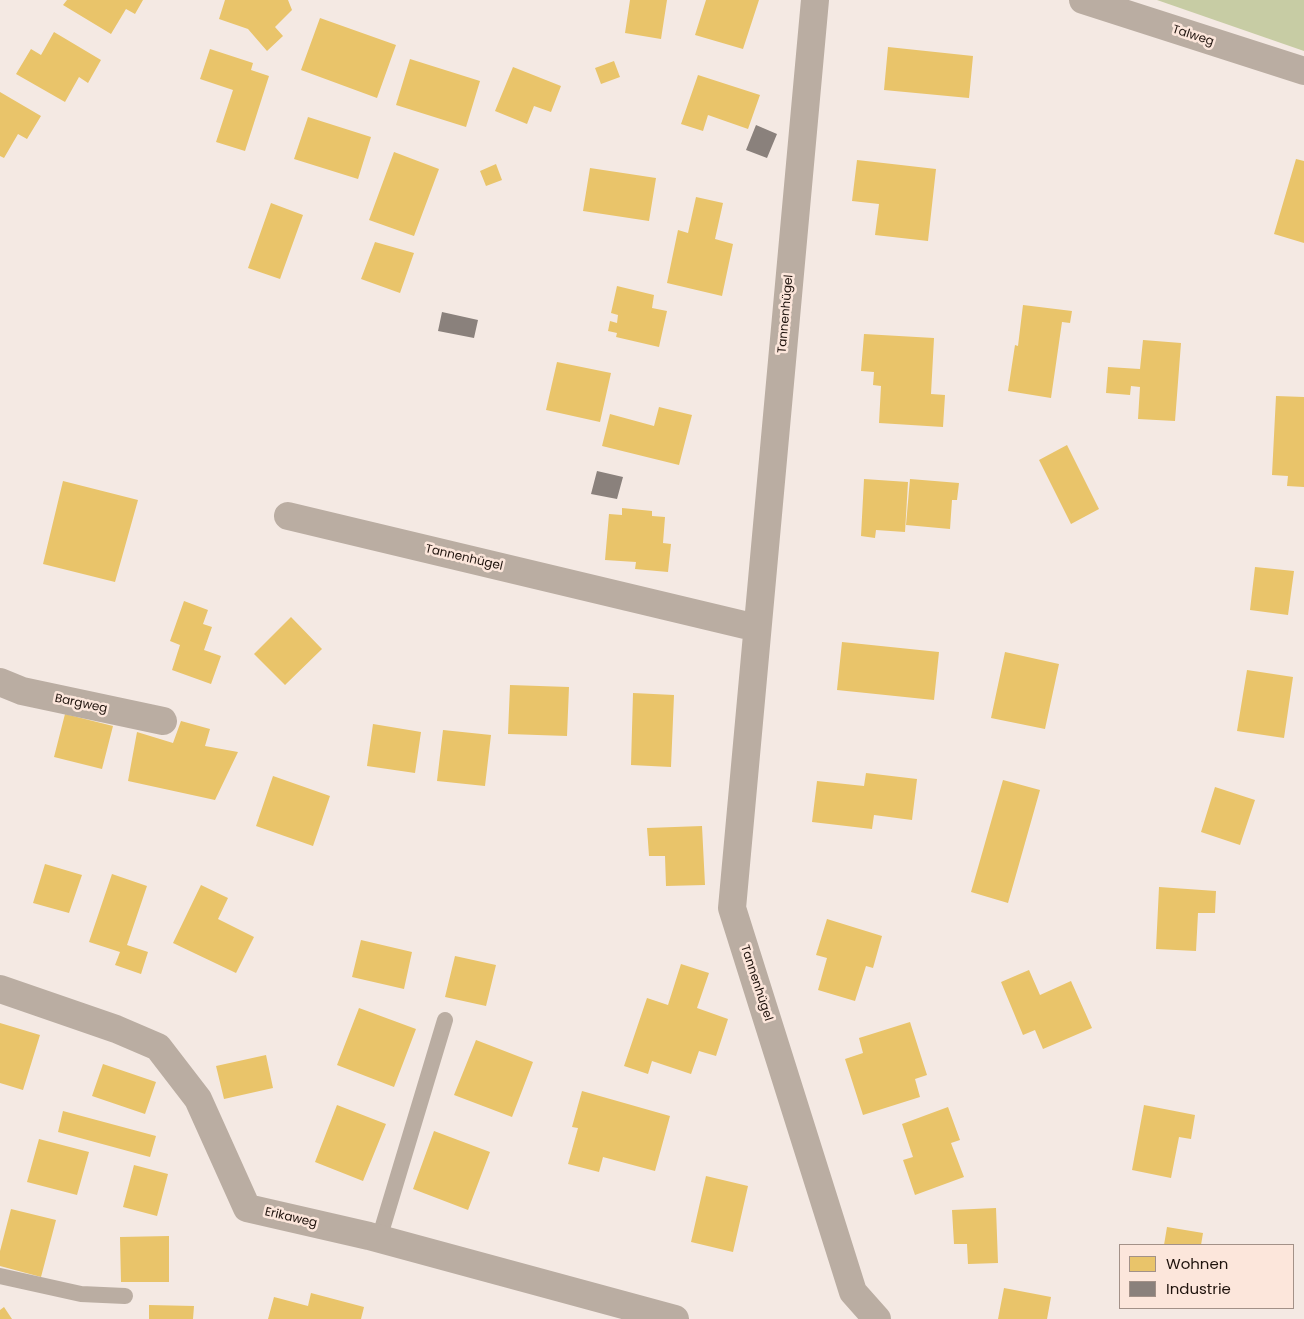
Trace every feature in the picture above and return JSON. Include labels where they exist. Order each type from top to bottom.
[{"type":"street","name":"Tannenhügel","points":[[815,0],[732,908],[853,1292],[877,1319]]},
{"type":"street","name":"Talweg","points":[[1083,0],[1304,71]]},
{"type":"street","name":"Tannenhügel","points":[[288,516],[757,628]]},
{"type":"street","name":"Bargweg","points":[[0,682],[22,691],[163,721]]},
{"type":"street","name":"Erikaweg","points":[[0,989],[116,1029],[158,1048],[198,1099],[247,1208],[379,1239],[675,1319]]},
{"type":"lane","points":[[379,1239],[445,1020]]},
{"type":"lane","points":[[0,1276],[80,1294],[125,1296]]},
{"type":"green space","points":[[1157,0],[1304,0],[1304,51]]},
{"type":"building: Wohnen","points":[[67,0],[143,0],[135,14],[126,9],[111,34],[63,5]]},
{"type":"building: Wohnen","points":[[225,0],[288,0],[292,10],[275,27],[283,36],[267,51],[248,29],[219,19]]},
{"type":"building: Wohnen","points":[[630,0],[667,0],[661,39],[625,33]]},
{"type":"building: Wohnen","points":[[706,0],[759,0],[743,49],[695,35]]},
{"type":"building: Wohnen","points":[[320,18],[396,45],[377,98],[301,70]]},
{"type":"building: Wohnen","points":[[54,32],[101,60],[88,83],[79,77],[65,102],[16,74],[31,49],[41,55]]},
{"type":"building: Wohnen","points":[[888,47],[973,56],[969,98],[884,90]]},
{"type":"building: Wohnen","points":[[210,49],[253,63],[251,70],[269,76],[245,151],[216,142],[233,90],[200,79]]},
{"type":"building: Wohnen","points":[[410,59],[480,81],[466,127],[396,105]]},
{"type":"building: Wohnen","points":[[614,61],[620,77],[601,84],[595,68]]},
{"type":"building: Wohnen","points":[[513,67],[561,86],[551,112],[534,106],[527,124],[495,111]]},
{"type":"building: Wohnen","points":[[698,75],[760,95],[748,129],[708,115],[703,131],[681,124]]},
{"type":"building: Wohnen","points":[[0,92],[41,116],[27,139],[18,134],[4,158],[0,156]]},
{"type":"building: Wohnen","points":[[308,117],[371,137],[358,179],[294,159]]},
{"type":"building: Wohnen","points":[[394,152],[439,169],[414,236],[369,220]]},
{"type":"building: Wohnen","points":[[1296,159],[1304,161],[1304,243],[1274,234]]},
{"type":"building: Wohnen","points":[[857,160],[936,169],[928,241],[875,235],[879,204],[852,201]]},
{"type":"building: Wohnen","points":[[496,164],[502,180],[486,186],[480,171]]},
{"type":"building: Wohnen","points":[[590,168],[656,178],[649,221],[583,211]]},
{"type":"building: Wohnen","points":[[696,197],[723,203],[715,239],[733,244],[722,296],[667,283],[678,230],[688,233]]},
{"type":"building: Wohnen","points":[[271,203],[303,215],[280,279],[248,268]]},
{"type":"building: Wohnen","points":[[375,242],[414,253],[400,293],[361,279]]},
{"type":"building: Wohnen","points":[[617,286],[654,295],[652,308],[667,311],[659,347],[616,337],[617,333],[608,331],[610,321],[617,323],[618,315],[611,313]]},
{"type":"building: Wohnen","points":[[1023,305],[1072,311],[1070,323],[1062,322],[1051,398],[1008,391],[1015,345],[1018,346]]},
{"type":"building: Wohnen","points":[[864,334],[934,338],[931,394],[945,395],[943,427],[879,423],[881,386],[873,385],[874,372],[861,371]]},
{"type":"building: Wohnen","points":[[1143,340],[1181,343],[1175,421],[1138,419],[1140,387],[1131,386],[1130,395],[1106,393],[1108,367],[1140,369]]},
{"type":"building: Wohnen","points":[[557,362],[611,373],[600,422],[546,410]]},
{"type":"building: Wohnen","points":[[1276,396],[1304,397],[1304,487],[1287,486],[1288,476],[1272,475]]},
{"type":"building: Wohnen","points":[[659,407],[692,415],[679,465],[602,446],[610,414],[654,426]]},
{"type":"building: Wohnen","points":[[1067,445],[1099,509],[1071,524],[1039,460]]},
{"type":"building: Wohnen","points":[[864,479],[908,482],[905,532],[876,530],[875,538],[861,536]]},
{"type":"building: Wohnen","points":[[910,479],[959,483],[957,500],[952,500],[950,529],[906,525]]},
{"type":"building: Wohnen","points":[[63,481],[138,500],[115,582],[43,564]]},
{"type":"building: Wohnen","points":[[622,508],[652,511],[652,516],[665,517],[663,543],[671,544],[668,572],[635,569],[636,562],[605,560],[609,514],[622,515]]},
{"type":"building: Wohnen","points":[[1255,567],[1294,571],[1288,615],[1250,610]]},
{"type":"building: Wohnen","points":[[184,601],[208,610],[203,624],[212,627],[204,650],[221,656],[211,684],[172,670],[180,645],[170,641]]},
{"type":"building: Wohnen","points":[[291,617],[322,649],[285,685],[254,654]]},
{"type":"building: Wohnen","points":[[842,642],[939,652],[934,700],[837,690]]},
{"type":"building: Wohnen","points":[[1005,652],[1059,664],[1045,729],[991,718]]},
{"type":"building: Wohnen","points":[[1247,670],[1293,677],[1284,738],[1237,731]]},
{"type":"building: Wohnen","points":[[510,685],[569,687],[567,736],[508,734]]},
{"type":"building: Wohnen","points":[[633,693],[674,695],[671,767],[631,765]]},
{"type":"building: Wohnen","points":[[65,714],[113,726],[102,769],[54,757]]},
{"type":"building: Wohnen","points":[[181,721],[210,729],[205,746],[238,752],[215,800],[128,781],[137,732],[173,743]]},
{"type":"building: Wohnen","points":[[373,724],[421,732],[415,773],[367,766]]},
{"type":"building: Wohnen","points":[[443,730],[491,735],[485,786],[437,781]]},
{"type":"building: Wohnen","points":[[866,773],[917,779],[912,820],[874,815],[872,829],[812,822],[817,781],[864,786]]},
{"type":"building: Wohnen","points":[[273,776],[330,796],[313,846],[256,826]]},
{"type":"building: Wohnen","points":[[1003,780],[1040,790],[1008,903],[971,892]]},
{"type":"building: Wohnen","points":[[1215,787],[1255,800],[1240,845],[1201,832]]},
{"type":"building: Wohnen","points":[[702,826],[705,885],[666,886],[665,856],[649,856],[647,828]]},
{"type":"building: Wohnen","points":[[45,864],[82,875],[69,913],[33,903]]},
{"type":"building: Wohnen","points":[[112,874],[147,886],[127,945],[148,952],[141,974],[115,965],[120,952],[89,942]]},
{"type":"building: Wohnen","points":[[201,885],[228,898],[218,919],[254,937],[236,973],[173,943]]},
{"type":"building: Wohnen","points":[[1159,887],[1216,891],[1215,913],[1198,913],[1196,951],[1156,949]]},
{"type":"building: Wohnen","points":[[827,919],[882,936],[873,968],[866,966],[855,1001],[818,990],[827,958],[816,955]]},
{"type":"building: Wohnen","points":[[361,940],[412,952],[404,989],[352,977]]},
{"type":"building: Wohnen","points":[[455,956],[496,965],[486,1006],[445,997]]},
{"type":"building: Wohnen","points":[[681,964],[709,973],[697,1008],[728,1019],[716,1056],[699,1051],[691,1074],[652,1061],[648,1074],[624,1066],[647,998],[668,1005]]},
{"type":"building: Wohnen","points":[[1029,970],[1040,995],[1071,981],[1092,1028],[1043,1049],[1035,1030],[1023,1035],[1001,982]]},
{"type":"building: Wohnen","points":[[359,1008],[416,1029],[394,1087],[337,1065]]},
{"type":"building: Wohnen","points":[[910,1022],[927,1075],[915,1079],[920,1097],[863,1115],[845,1059],[863,1053],[859,1038]]},
{"type":"building: Wohnen","points":[[0,1023],[40,1035],[23,1090],[0,1083]]},
{"type":"building: Wohnen","points":[[476,1040],[533,1062],[512,1117],[454,1095]]},
{"type":"building: Wohnen","points":[[266,1055],[273,1088],[224,1099],[216,1066]]},
{"type":"building: Wohnen","points":[[103,1064],[156,1082],[145,1114],[92,1096]]},
{"type":"building: Wohnen","points":[[582,1091],[670,1116],[655,1171],[603,1157],[599,1172],[568,1164],[578,1128],[572,1127]]},
{"type":"building: Wohnen","points":[[337,1105],[386,1124],[363,1181],[315,1162]]},
{"type":"building: Wohnen","points":[[1144,1105],[1195,1115],[1191,1139],[1179,1137],[1171,1178],[1132,1170]]},
{"type":"building: Wohnen","points":[[948,1107],[960,1140],[951,1143],[964,1177],[915,1195],[903,1160],[913,1157],[902,1124]]},
{"type":"building: Wohnen","points":[[63,1111],[156,1136],[150,1157],[58,1132]]},
{"type":"building: Wohnen","points":[[434,1131],[490,1152],[468,1210],[413,1189]]},
{"type":"building: Wohnen","points":[[39,1139],[89,1152],[77,1195],[27,1182]]},
{"type":"building: Wohnen","points":[[134,1165],[168,1174],[157,1216],[123,1207]]},
{"type":"building: Wohnen","points":[[706,1176],[748,1186],[733,1252],[691,1242]]},
{"type":"building: Wohnen","points":[[996,1208],[998,1263],[968,1264],[967,1244],[954,1244],[952,1210]]},
{"type":"building: Wohnen","points":[[11,1209],[56,1220],[41,1277],[0,1266],[0,1251]]},
{"type":"building: Wohnen","points":[[1167,1227],[1203,1233],[1201,1244],[1164,1244]]},
{"type":"building: Wohnen","points":[[169,1236],[169,1282],[121,1282],[120,1237]]},
{"type":"building: Wohnen","points":[[1004,1288],[1051,1297],[1047,1319],[998,1319]]},
{"type":"building: Wohnen","points":[[311,1293],[364,1307],[361,1319],[268,1319],[274,1297],[308,1306]]},
{"type":"building: Wohnen","points":[[149,1305],[194,1306],[193,1319],[149,1319]]},
{"type":"building: Wohnen","points":[[4,1307],[12,1319],[0,1319],[0,1310]]},
{"type":"building: Industrie","points":[[756,125],[777,134],[767,158],[746,150]]},
{"type":"building: Industrie","points":[[442,312],[478,320],[474,338],[438,331]]},
{"type":"building: Industrie","points":[[597,471],[623,477],[617,499],[591,494]]}]
